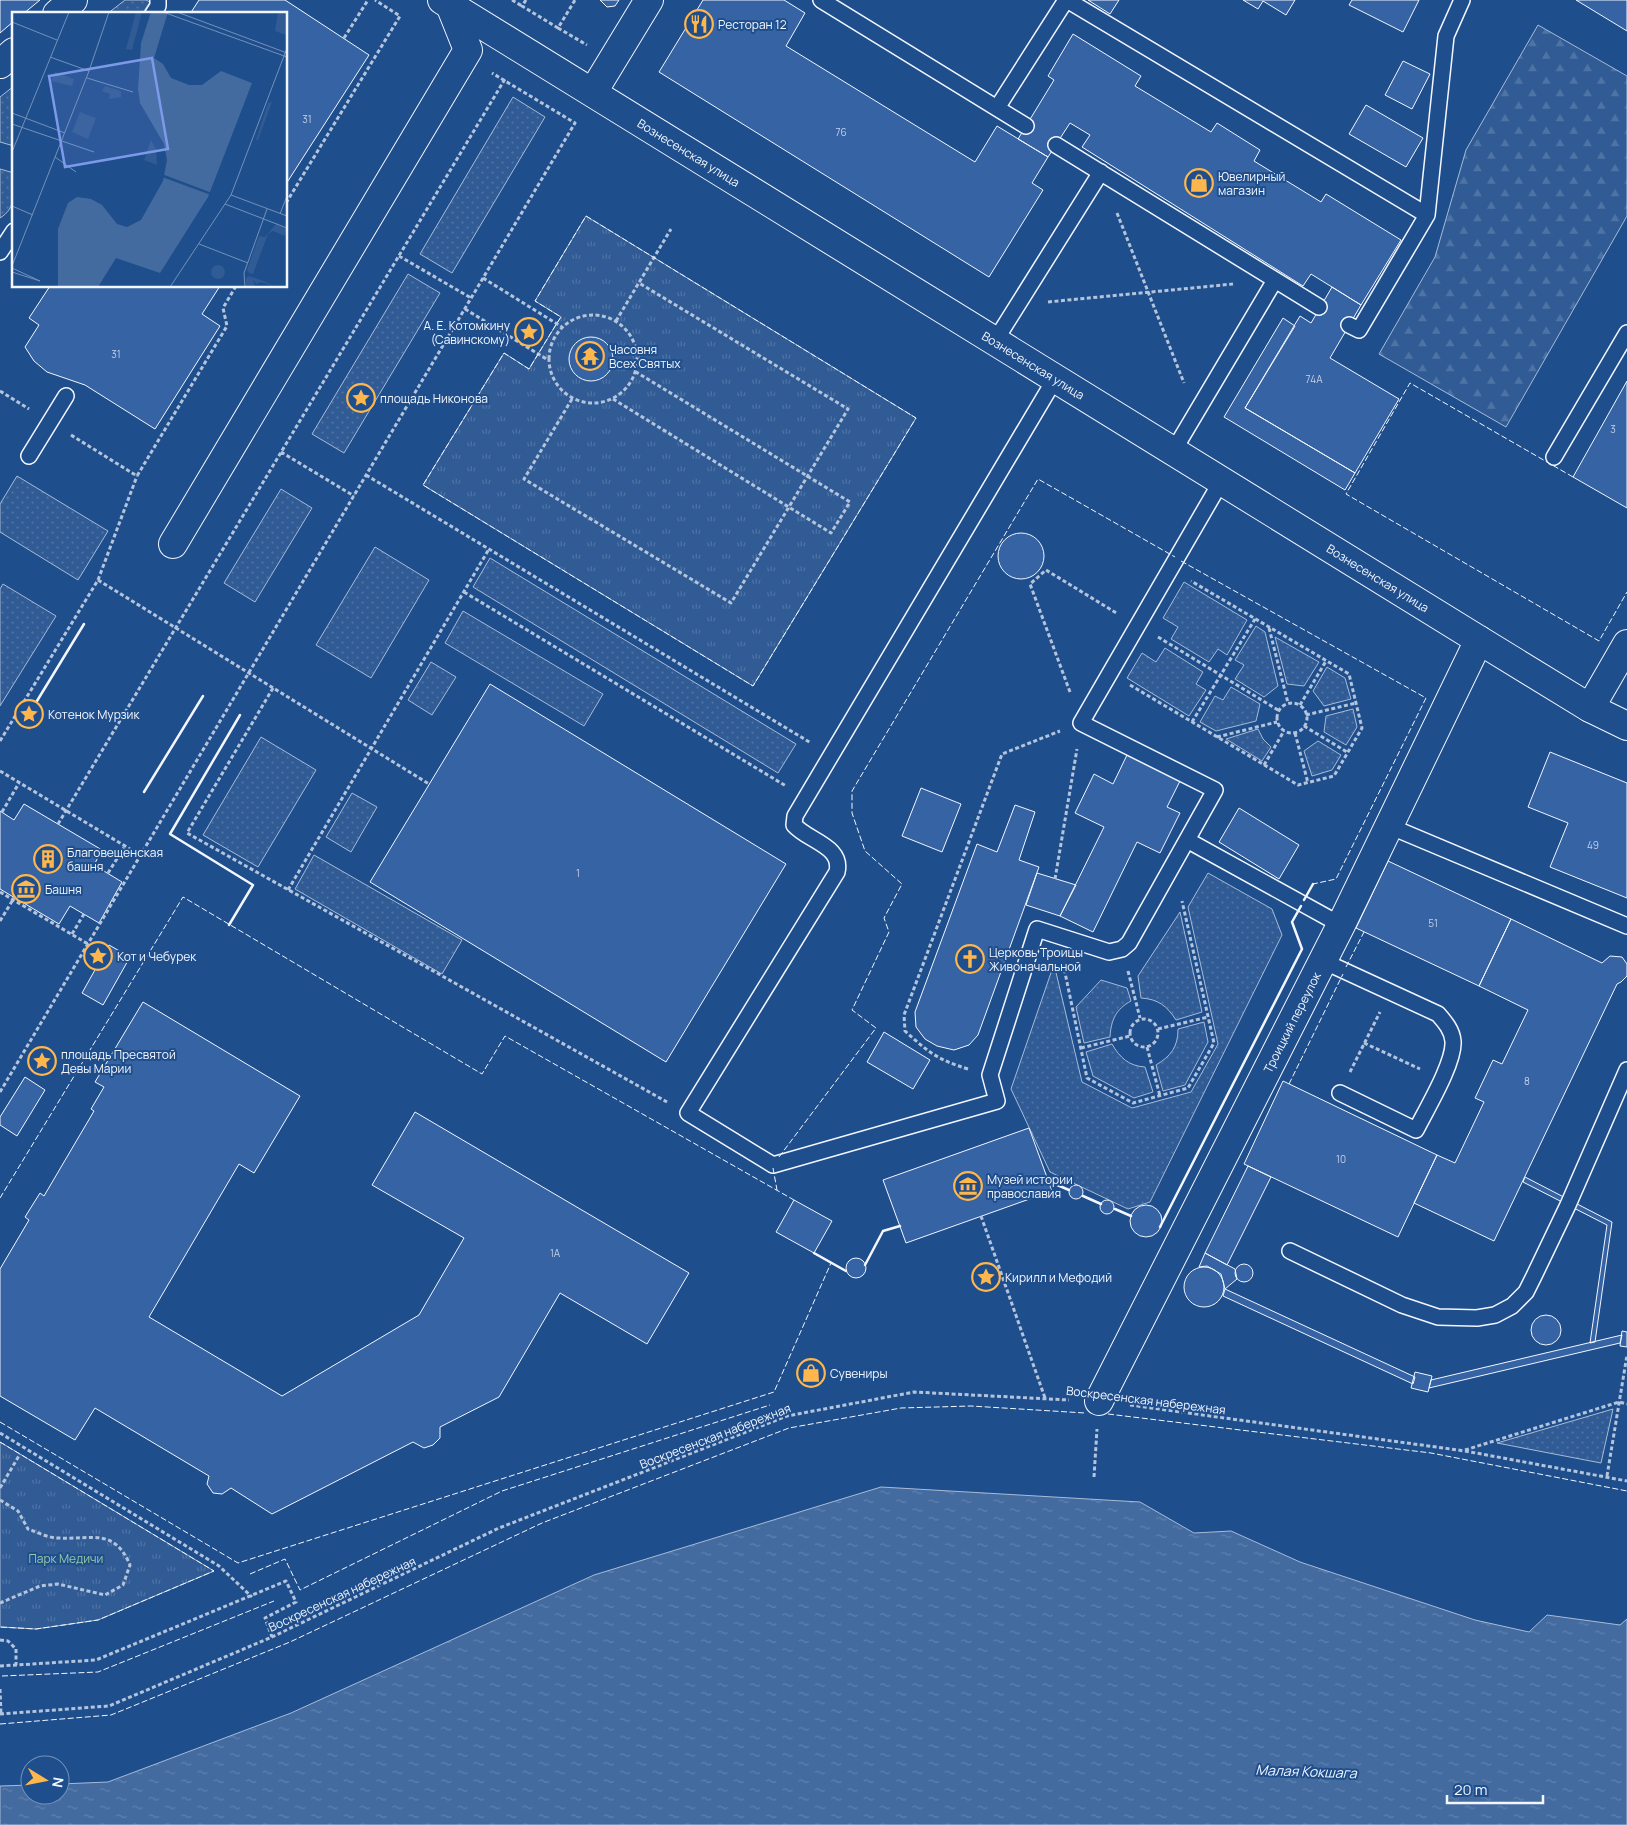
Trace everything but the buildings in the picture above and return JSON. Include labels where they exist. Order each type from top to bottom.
[{"type":"street","points":[[59,12],[72,0]]},
{"type":"street","points":[[593,92],[648,0]]},
{"type":"street","points":[[448,2],[468,50]]},
{"type":"street","name":"Вознесенская улица","points":[[448,2],[504,39],[593,92],[1055,379],[1174,450],[1479,640],[1590,708],[1627,726]]},
{"type":"street","points":[[173,544],[468,50],[504,39]]},
{"type":"street","points":[[0,64],[12,54]]},
{"type":"street","name":"Троицкий переулок","points":[[1099,1401],[1341,925],[1479,640]]},
{"type":"street","points":[[1590,708],[1627,644]]},
{"type":"lane","points":[[154,12],[158,6],[158,0]]},
{"type":"lane","points":[[821,0],[1026,126]]},
{"type":"lane","points":[[997,108],[1067,0],[1427,215]]},
{"type":"lane","points":[[1349,324],[1359,330],[1427,215],[1446,36],[1462,0]]},
{"type":"lane","points":[[1056,145],[1320,307]]},
{"type":"lane","points":[[995,341],[1101,172]]},
{"type":"lane","points":[[1,250],[12,235]]},
{"type":"lane","points":[[1174,450],[1275,280]]},
{"type":"lane","points":[[1554,457],[1622,353],[1627,333]]},
{"type":"lane","points":[[1055,379],[795,816],[794,825],[800,831],[836,854],[840,862],[837,872],[688,1113],[773,1165],[997,1101],[990,1075],[1037,929],[1109,952],[1122,949],[1129,943],[1215,790],[1081,723],[1222,480]]},
{"type":"lane","points":[[29,456],[66,396]]},
{"type":"lane","points":[[1390,826],[1627,926]]},
{"type":"lane","points":[[1187,840],[1341,925]]},
{"type":"lane","points":[[1322,961],[1438,1014],[1448,1025],[1453,1039],[1453,1055],[1416,1130],[1340,1093]]},
{"type":"lane","points":[[1290,1251],[1420,1312],[1458,1319],[1495,1315],[1526,1292],[1568,1205],[1627,1070]]},
{"type":"path","points":[[344,38],[368,0]]},
{"type":"path","points":[[288,200],[400,16],[375,0]]},
{"type":"path","points":[[512,0],[593,49]]},
{"type":"path","points":[[522,6],[526,0]]},
{"type":"path","points":[[558,28],[575,0]]},
{"type":"path","points":[[0,1092],[575,123],[492,73]]},
{"type":"path","points":[[58,824],[508,74]]},
{"type":"path","points":[[1101,172],[1196,413]]},
{"type":"path","points":[[616,321],[671,229]]},
{"type":"path","points":[[399,256],[471,298]]},
{"type":"path","points":[[483,278],[562,326]]},
{"type":"path","points":[[1018,305],[1275,280]]},
{"type":"path","points":[[572,399],[524,479],[731,603],[848,409],[639,284]]},
{"type":"path","points":[[0,741],[98,580],[137,476],[227,326],[222,308],[235,288]]},
{"type":"path","points":[[465,309],[548,360]]},
{"type":"path","points":[[587,315],[603,316],[616,321],[627,330],[635,343],[638,359],[636,372],[623,392],[606,402],[590,404],[572,399],[559,388],[551,375],[548,360],[552,342],[562,326],[587,315]]},
{"type":"path","points":[[613,399],[831,533],[850,502],[636,372]]},
{"type":"path","points":[[0,391],[137,476]]},
{"type":"path","points":[[281,452],[354,496]]},
{"type":"path","points":[[366,475],[831,755]]},
{"type":"path","points":[[288,890],[489,549]]},
{"type":"path","points":[[1110,673],[1298,785],[1334,776],[1362,728],[1349,674],[1171,569]]},
{"type":"path","points":[[1046,570],[1278,710]]},
{"type":"path","points":[[98,580],[430,784]]},
{"type":"path","points":[[464,592],[806,798]]},
{"type":"path","points":[[1192,722],[1255,619]]},
{"type":"path","points":[[1269,627],[1288,703]]},
{"type":"path","points":[[1300,705],[1326,661]]},
{"type":"path","points":[[273,688],[187,833],[688,1113]]},
{"type":"path","points":[[1288,703],[1300,705],[1306,715],[1304,726],[1295,733],[1284,731],[1277,722],[1278,710],[1288,703]]},
{"type":"path","points":[[1306,715],[1356,703]]},
{"type":"path","points":[[1217,737],[1277,722]]},
{"type":"path","points":[[990,1075],[944,1062],[905,1030],[904,1015],[1002,754],[1081,723]]},
{"type":"path","points":[[1304,726],[1347,752]]},
{"type":"path","points":[[1264,765],[1284,731]]},
{"type":"path","points":[[1295,733],[1308,783]]},
{"type":"path","points":[[0,771],[140,855]]},
{"type":"path","points":[[2,812],[19,783]]},
{"type":"path","points":[[108,873],[125,846]]},
{"type":"path","points":[[1058,936],[1088,1078],[1133,1103],[1188,1088],[1214,1043],[1173,864]]},
{"type":"path","points":[[0,892],[88,944]]},
{"type":"path","points":[[0,921],[14,899]]},
{"type":"path","points":[[72,934],[84,914]]},
{"type":"path","points":[[1122,949],[1140,1018]]},
{"type":"path","points":[[1340,1093],[1390,992]]},
{"type":"path","points":[[1158,1029],[1208,1017]]},
{"type":"path","points":[[1140,1018],[1150,1019],[1158,1029],[1158,1039],[1147,1047],[1137,1046],[1130,1036],[1131,1027],[1140,1018]]},
{"type":"path","points":[[1081,1048],[1130,1036]]},
{"type":"path","points":[[1364,1043],[1441,1079]]},
{"type":"path","points":[[1147,1047],[1160,1096]]},
{"type":"path","points":[[981,1216],[1045,1398]]},
{"type":"path","points":[[1607,1476],[1627,1355]]},
{"type":"path","name":"Воскресенская набережная","points":[[0,1714],[108,1706],[272,1637],[499,1528],[787,1416],[914,1392],[1099,1401],[1465,1451],[1627,1480]]},
{"type":"path","points":[[1094,1477],[1099,1401]]},
{"type":"path","points":[[1465,1451],[1619,1402],[1627,1404]]},
{"type":"path","points":[[0,1433],[220,1566],[252,1596]]},
{"type":"path","points":[[0,1488],[20,1454]]},
{"type":"path","points":[[0,1500],[18,1511],[28,1529],[55,1538],[106,1538],[123,1548],[130,1565],[123,1585],[105,1595],[58,1584],[40,1586],[0,1603]]},
{"type":"path","points":[[0,1666],[96,1660],[286,1581],[296,1602],[265,1618],[272,1637]]},
{"type":"path","points":[[0,1640],[8,1642],[16,1649],[16,1665]]},
{"type":"path","points":[[0,1689],[0,1714]]},
{"type":"green space","points":[[125,0],[146,0],[150,2],[143,12],[110,12]]},
{"type":"green space","points":[[1538,25],[1627,76],[1627,216],[1506,427],[1379,354],[1435,257],[1466,150]]},
{"type":"green space","points":[[12,88],[12,145],[0,142],[0,97]]},
{"type":"green space","points":[[513,97],[545,117],[452,273],[420,254]]},
{"type":"green space","points":[[0,169],[12,172],[12,204],[0,218]]},
{"type":"green space","points":[[586,216],[916,418],[753,686],[423,485],[504,353],[529,369],[561,317],[535,301]]},
{"type":"green space","points":[[408,274],[440,293],[344,453],[312,434]]},
{"type":"green space","points":[[17,476],[108,531],[78,580],[0,532],[0,504]]},
{"type":"green space","points":[[281,489],[312,508],[255,602],[224,583]]},
{"type":"green space","points":[[375,547],[429,580],[371,678],[316,645]]},
{"type":"green space","points":[[490,558],[796,744],[778,773],[473,587]]},
{"type":"green space","points":[[1184,582],[1247,620],[1227,655],[1218,649],[1209,662],[1171,639],[1178,627],[1163,618]]},
{"type":"green space","points":[[3,584],[56,616],[0,706],[0,589]]},
{"type":"green space","points":[[463,611],[603,694],[584,726],[445,643]]},
{"type":"green space","points":[[1256,626],[1265,632],[1278,686],[1264,697],[1235,679],[1244,665],[1235,660]]},
{"type":"green space","points":[[1275,637],[1319,662],[1304,686],[1287,684]]},
{"type":"green space","points":[[1165,648],[1203,672],[1196,684],[1206,690],[1189,716],[1127,678],[1142,653],[1156,662]]},
{"type":"green space","points":[[431,662],[456,677],[432,715],[408,700]]},
{"type":"green space","points":[[1327,667],[1345,678],[1351,699],[1324,706],[1313,691]]},
{"type":"green space","points":[[1231,687],[1260,704],[1256,721],[1216,731],[1200,722],[1215,696],[1223,700]]},
{"type":"green space","points":[[1353,709],[1357,727],[1346,745],[1324,732],[1326,716]]},
{"type":"green space","points":[[1258,729],[1263,739],[1271,747],[1262,761],[1226,739]]},
{"type":"green space","points":[[261,737],[316,770],[258,867],[203,835]]},
{"type":"green space","points":[[1318,741],[1341,755],[1332,770],[1312,776],[1304,751]]},
{"type":"green space","points":[[352,793],[377,807],[351,852],[326,837]]},
{"type":"green space","points":[[314,855],[462,940],[442,974],[295,889]]},
{"type":"green space","points":[[1208,873],[1272,909],[1282,935],[1150,1202],[1128,1209],[1050,1172],[1011,1089],[1054,964],[1082,1082],[1132,1108],[1191,1092],[1218,1044],[1188,907]]},
{"type":"green space","points":[[1180,912],[1202,1012],[1176,1020],[1162,1004],[1141,998],[1138,976]]},
{"type":"green space","points":[[1101,980],[1127,988],[1131,1001],[1118,1011],[1115,1016],[1110,1037],[1084,1043],[1076,1007]]},
{"type":"green space","points":[[1204,1022],[1208,1042],[1185,1085],[1163,1091],[1156,1065],[1173,1050],[1177,1041],[1178,1029]]},
{"type":"green space","points":[[1112,1044],[1118,1053],[1130,1063],[1145,1067],[1153,1092],[1134,1098],[1093,1076],[1086,1052]]},
{"type":"green space","points":[[1613,1409],[1601,1463],[1497,1443]]},
{"type":"green space","name":"Парк Медичи","points":[[0,1442],[214,1571],[98,1620],[36,1629],[0,1627]]},
{"type":"water","name":"Малая Кокшага","points":[[881,1487],[1140,1502],[1194,1533],[1231,1531],[1300,1562],[1475,1620],[1529,1632],[1547,1615],[1620,1625],[1627,1619],[1627,1825],[0,1825],[0,1786],[20,1785],[20,1805],[70,1805],[70,1784],[108,1782],[291,1713],[594,1575]]},
{"type":"fence","points":[[586,216],[916,418],[753,686],[423,485],[504,353],[529,369],[561,317],[535,301],[586,216]]},
{"type":"fence","points":[[1573,477],[1410,383],[1346,494],[1599,641],[1627,592]]},
{"type":"fence","points":[[779,1157],[876,1028],[852,1010],[889,932],[884,918],[902,884],[865,851],[852,813],[852,791],[1038,479],[1175,557]]},
{"type":"fence","points":[[1181,561],[1426,698],[1336,879],[1313,884]]},
{"type":"fence","points":[[0,1198],[183,897],[482,1074],[505,1036],[794,1200],[793,1202]]},
{"type":"fence","points":[[1346,967],[1364,932]]},
{"type":"fence","points":[[1289,1084],[1343,974]]},
{"type":"fence","points":[[773,1168],[777,1190]]},
{"type":"fence","points":[[0,1422],[238,1563],[774,1392],[831,1263],[811,1252]]},
{"type":"fence","points":[[250,1574],[285,1559],[300,1590],[502,1491],[770,1405]]},
{"type":"fence","points":[[0,1724],[111,1715],[290,1642],[542,1523],[789,1428],[901,1408],[971,1406],[1085,1413]]},
{"type":"fence","points":[[1108,1414],[1431,1453],[1627,1491]]},
{"type":"fence","points":[[0,1442],[214,1571],[98,1620],[36,1629],[0,1627]]},
{"type":"fence","points":[[2,1676],[98,1672],[274,1601]]},
{"type":"wall","points":[[29,714],[84,624]]},
{"type":"wall","points":[[144,792],[203,696]]},
{"type":"wall","points":[[229,925],[253,885],[170,834],[240,715]]},
{"type":"wall","points":[[1304,900],[1313,884]]},
{"type":"wall","points":[[1160,1227],[1302,949],[1292,922],[1301,906]]},
{"type":"wall","points":[[1048,1181],[1069,1190]]},
{"type":"wall","points":[[1083,1196],[1101,1204]]},
{"type":"wall","points":[[1115,1209],[1131,1216]]},
{"type":"wall","points":[[865,1265],[883,1231],[900,1226]]},
{"type":"wall","points":[[814,1253],[846,1271]]},
{"type":"place","name":"Ресторан 12","points":[[699,24]]},
{"type":"place","name":"Ювелирный магазин","points":[[1199,183]]},
{"type":"place","name":"А. Е. Котомкину (Савинскому)","points":[[529,332]]},
{"type":"place","name":"Часовня Всех Святых","points":[[590,356]]},
{"type":"place","name":"площадь Никонова","points":[[361,398]]},
{"type":"place","name":"Котенок Мурзик","points":[[29,714]]},
{"type":"place","name":"Благовещенская башня","points":[[48,859]]},
{"type":"place","name":"Башня","points":[[26,889]]},
{"type":"place","name":"Кот и Чебурек","points":[[98,956]]},
{"type":"place","name":"Церковь Троицы Живоначальной","points":[[970,959]]},
{"type":"place","name":"площадь Пресвятой Девы Марии","points":[[42,1061]]},
{"type":"place","name":"Музей истории православия","points":[[968,1186]]},
{"type":"place","name":"Кирилл и Мефодий","points":[[986,1277]]},
{"type":"place","name":"Сувениры","points":[[811,1373]]}]
